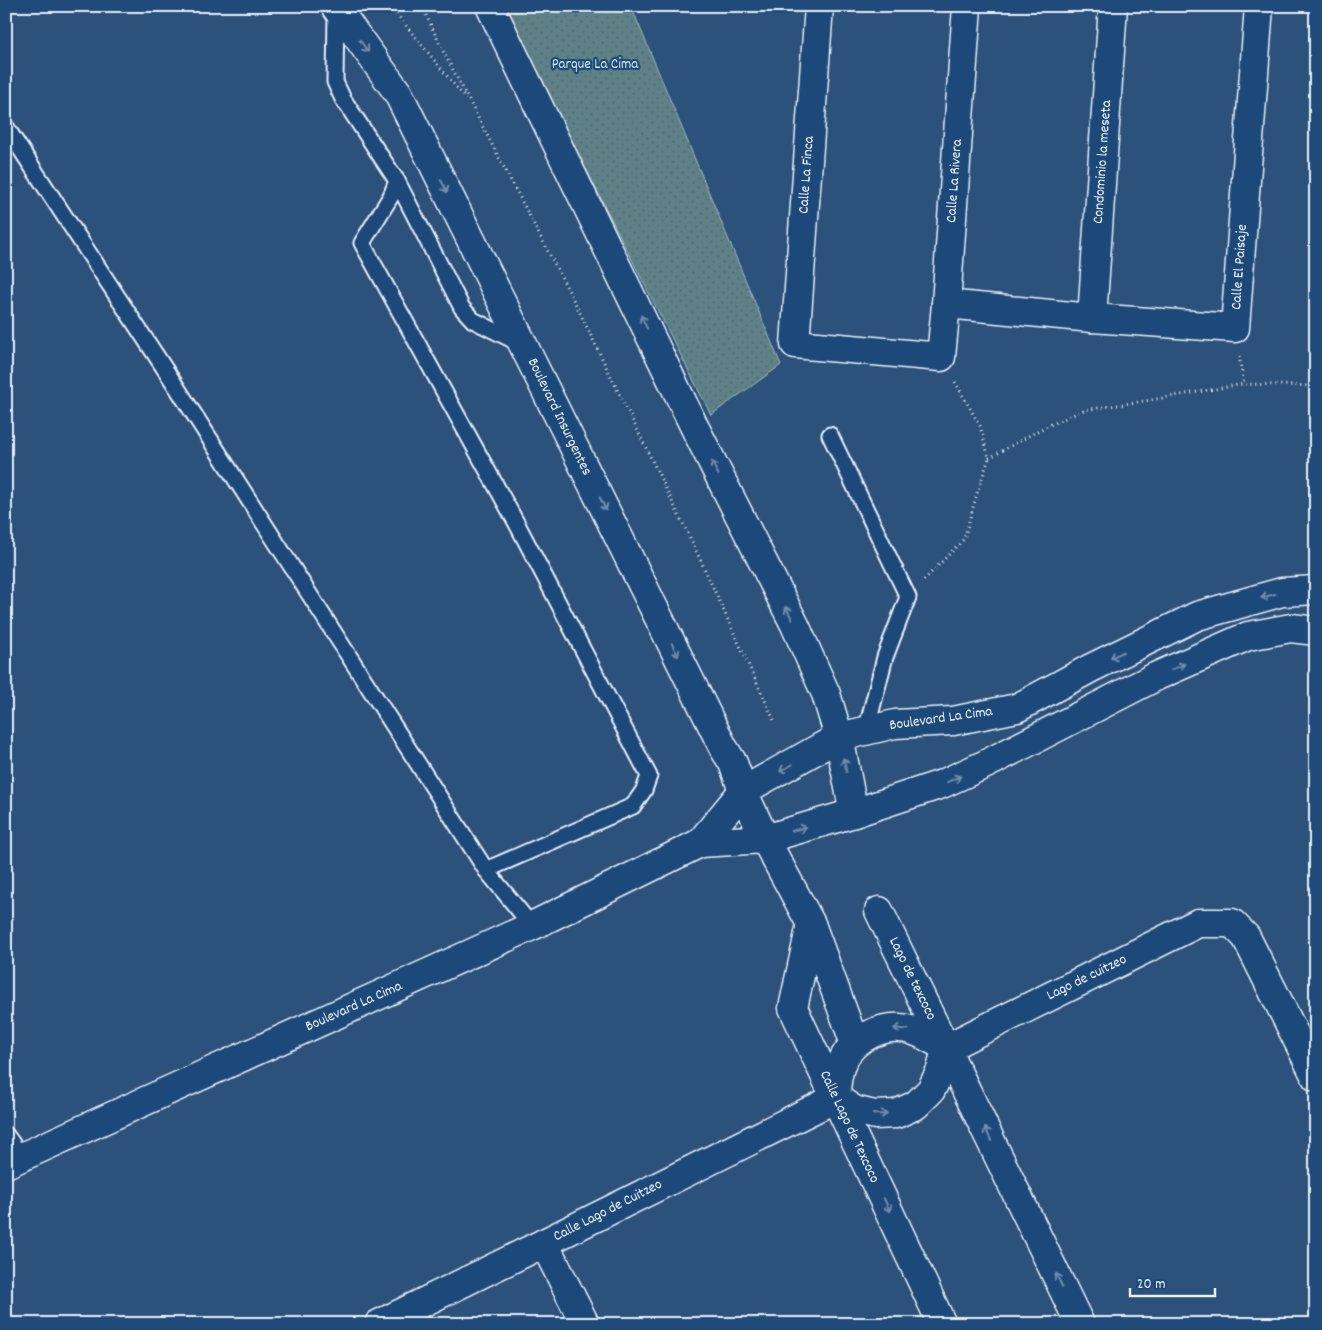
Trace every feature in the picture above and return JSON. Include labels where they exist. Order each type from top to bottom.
[{"type":"street","points":[[490,6],[695,428],[795,625],[826,694],[840,737],[854,812]]},
{"type":"street","name":"Calle La Finca","points":[[819,6],[794,344],[941,357]]},
{"type":"street","name":"Calle La Rivera","points":[[941,357],[967,6]]},
{"type":"street","name":"Condominio la meseta","points":[[1092,318],[1113,6]]},
{"type":"street","name":"Calle El Paisaje","points":[[946,304],[1092,318],[1235,328],[1259,6]]},
{"type":"street","name":"Boulevard Insurgentes","points":[[336,7],[398,93],[723,747],[733,763],[743,792],[765,839],[811,924],[855,1044]]},
{"type":"street","name":"Boulevard La Cima","points":[[700,844],[743,792],[840,737],[895,724],[953,721],[1016,708],[1091,668],[1197,616],[1282,592],[1316,590]]},
{"type":"street","name":"Boulevard La Cima","points":[[11,1152],[532,926],[700,844],[765,839],[942,784],[986,764],[1156,676],[1248,636],[1291,628],[1316,631]]},
{"type":"street","name":"Lago de texcoco","points":[[879,912],[946,1048]]},
{"type":"street","name":"Lago de cuitzeo","points":[[946,1048],[1198,923],[1232,924],[1246,937],[1316,1078]]},
{"type":"street","name":"Calle Lago de Texcoco","points":[[811,924],[793,1008],[942,1324]]},
{"type":"street","points":[[946,1048],[941,1070],[931,1090],[916,1105],[896,1114],[875,1116],[854,1110],[836,1098],[836,1078],[843,1059],[855,1044],[871,1033],[890,1028],[910,1029],[928,1036],[946,1048],[1080,1324]]},
{"type":"street","name":"Calle Lago de Cuitzeo","points":[[379,1324],[836,1098]]},
{"type":"street","points":[[544,1243],[585,1324]]},
{"type":"lane","points":[[336,7],[335,82],[343,99],[396,181],[462,308],[473,320],[524,346]]},
{"type":"lane","points":[[6,127],[174,383],[486,870],[532,926]]},
{"type":"lane","points":[[396,181],[391,196],[362,243],[512,515],[649,776],[644,790],[633,806],[486,870]]},
{"type":"lane","points":[[830,435],[908,597],[885,657],[866,731]]},
{"type":"path","points":[[390,6],[472,105]]},
{"type":"path","points":[[422,6],[442,49],[574,301],[694,546],[774,720]]},
{"type":"path","points":[[908,597],[964,539],[989,458],[980,426],[941,357]]},
{"type":"path","points":[[989,458],[1043,428],[1084,410],[1244,384],[1316,386]]},
{"type":"green space","name":"Parque La Cima","points":[[503,6],[631,6],[781,365],[711,415]]}]
